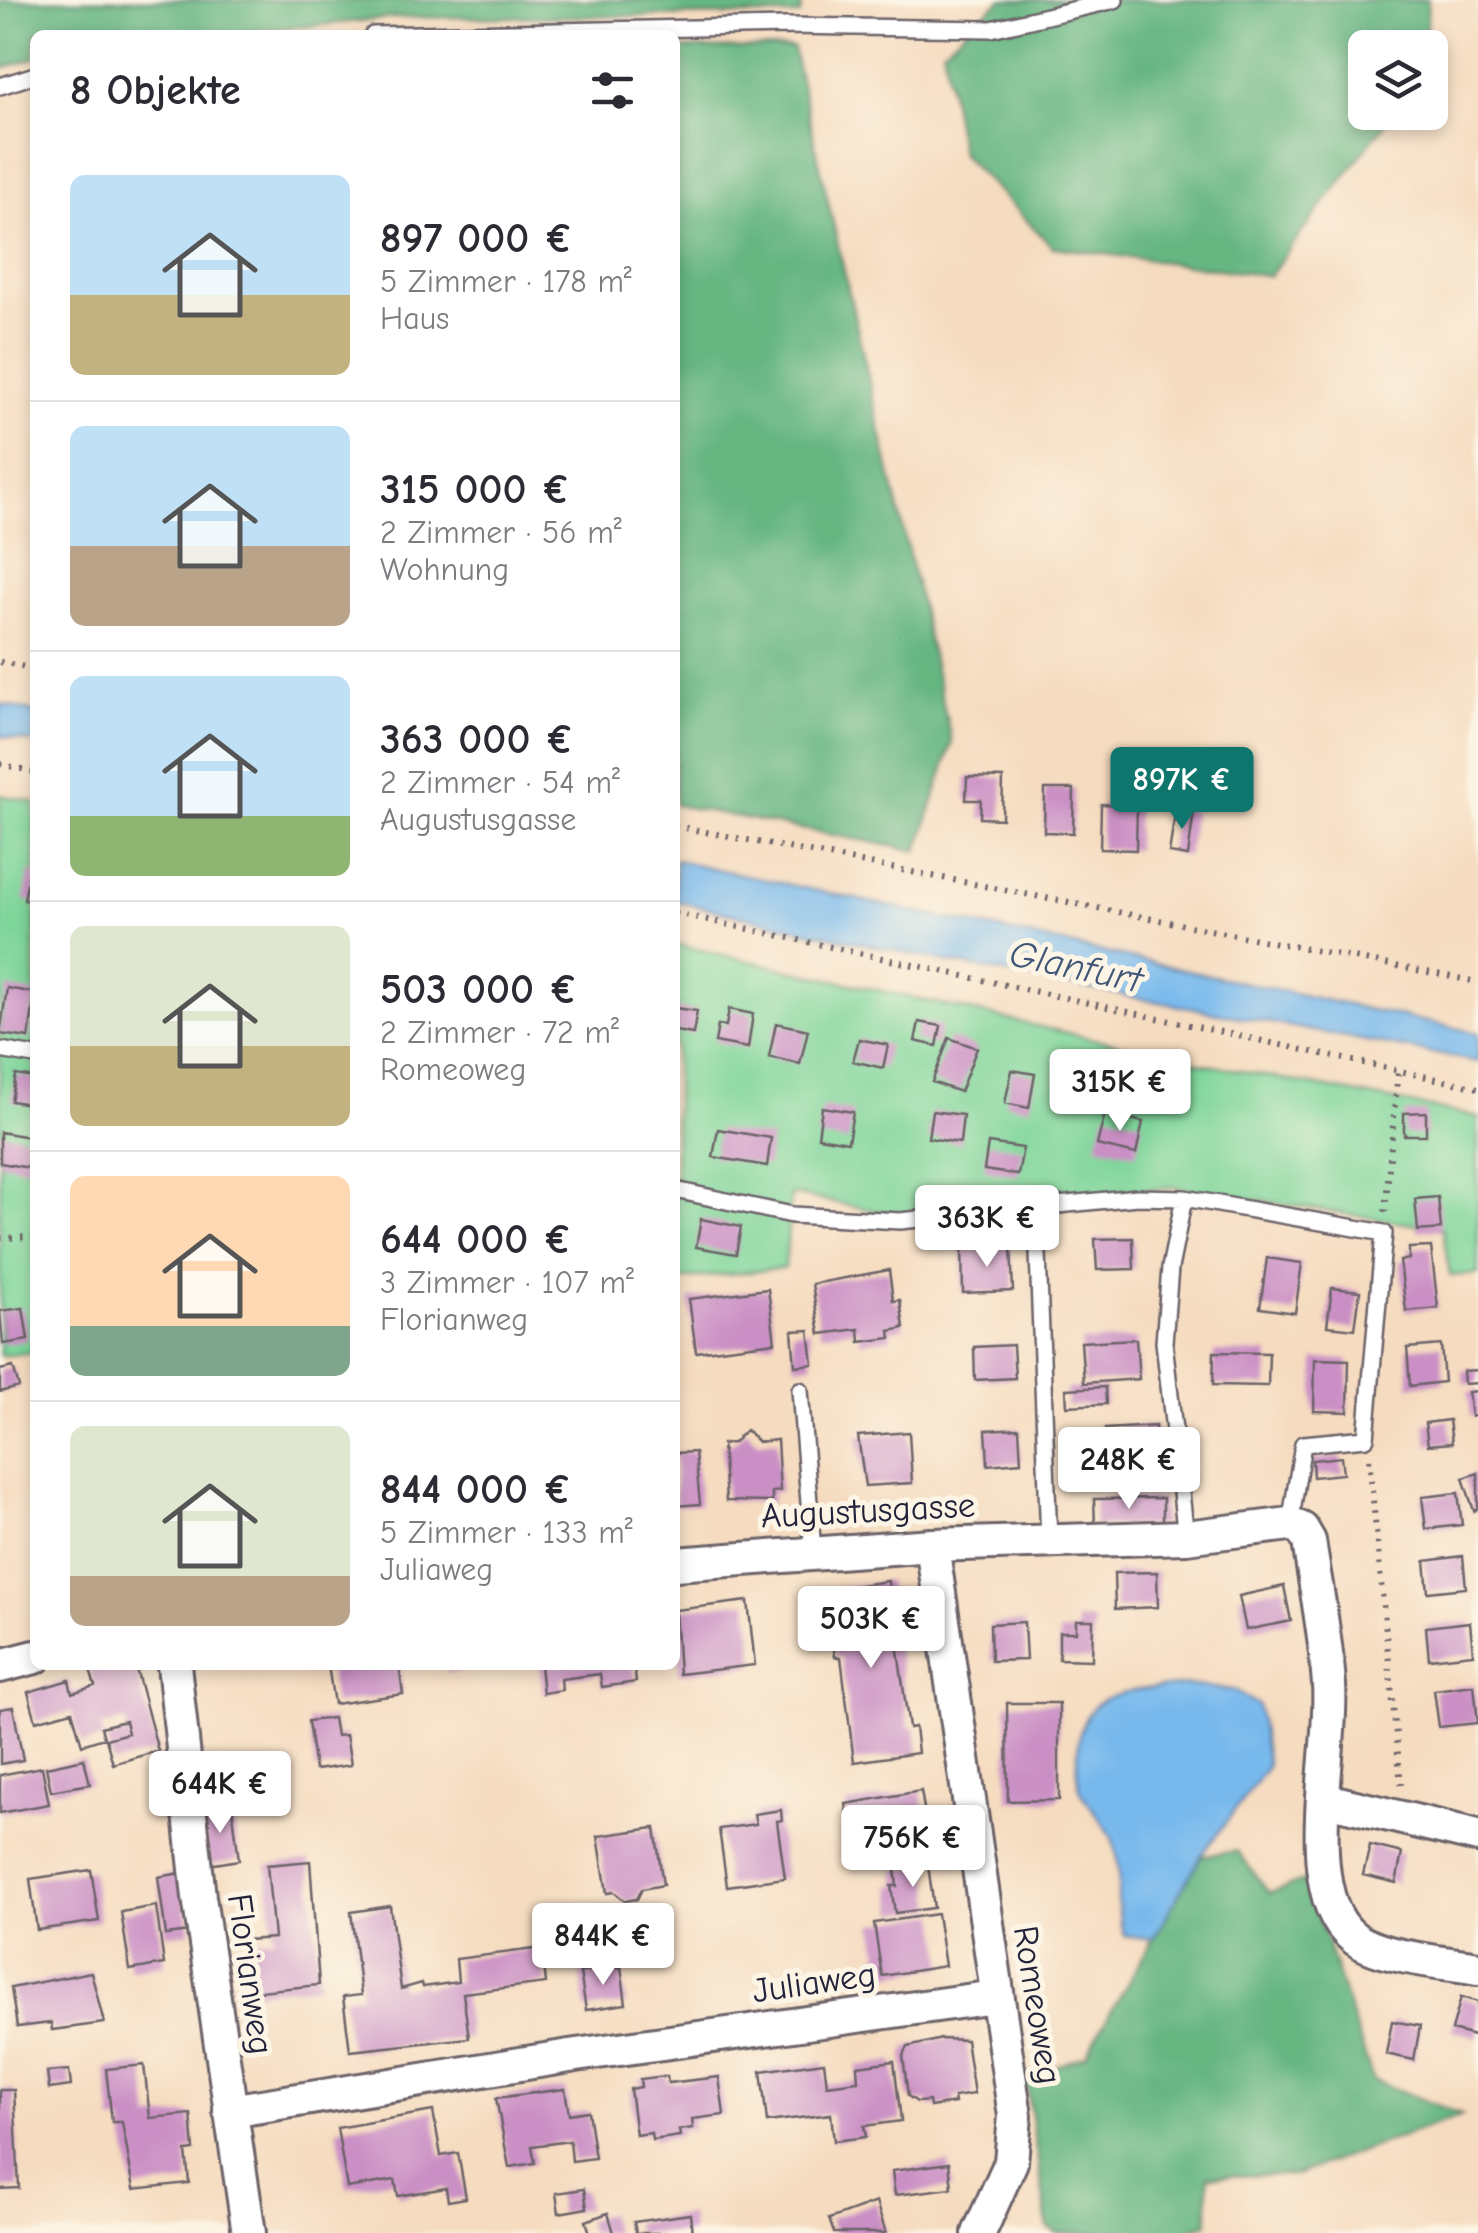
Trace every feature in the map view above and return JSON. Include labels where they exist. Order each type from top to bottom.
[{"type":"street","name":"Augustusgasse","points":[[680,1564],[932,1544],[1186,1537],[1290,1524]]},
{"type":"street","points":[[1290,1524],[1302,1530],[1309,1541],[1330,1687],[1324,1886],[1341,1925],[1370,1947],[1478,1968]]},
{"type":"street","name":"Romeoweg","points":[[932,1544],[1015,2116],[1012,2162],[979,2233]]},
{"type":"street","points":[[0,1666],[30,1657]]},
{"type":"street","name":"Florianweg","points":[[175,1670],[199,1897],[249,2233]]},
{"type":"street","points":[[1326,1800],[1478,1836]]},
{"type":"street","name":"Juliaweg","points":[[230,2111],[576,2055],[995,1997]]},
{"type":"lane","points":[[601,30],[784,26],[992,29],[1115,0]]},
{"type":"lane","points":[[0,86],[30,77]]},
{"type":"lane","points":[[0,1050],[30,1055]]},
{"type":"lane","points":[[680,1191],[792,1216],[900,1221],[1138,1198],[1184,1198],[1384,1233],[1366,1438],[1302,1444],[1290,1524]]},
{"type":"lane","points":[[1184,1198],[1170,1268],[1164,1342],[1186,1537]]},
{"type":"lane","points":[[1038,1253],[1049,1542]]},
{"type":"lane","points":[[800,1390],[812,1552]]},
{"type":"path","points":[[0,662],[30,668]]},
{"type":"path","points":[[0,764],[30,771]]},
{"type":"path","points":[[680,827],[1478,982]]},
{"type":"path","points":[[680,915],[1478,1088]]},
{"type":"path","points":[[1384,1233],[1398,1071]]},
{"type":"path","points":[[0,1238],[30,1237]]},
{"type":"path","points":[[1366,1438],[1405,1820]]},
{"type":"green space","points":[[0,0],[803,0],[800,15],[394,18],[268,30],[30,30],[30,60],[0,69]]},
{"type":"green space","points":[[1001,0],[1428,0],[1426,30],[1348,30],[1348,130],[1380,130],[1269,276],[1053,247],[961,154],[943,49]]},
{"type":"green space","points":[[793,48],[952,743],[918,851],[680,806],[680,49]]},
{"type":"green space","points":[[0,795],[30,801],[30,1353],[0,1356]]},
{"type":"green space","points":[[680,945],[1200,1063],[1478,1117],[1478,1274],[1450,1276],[1443,1229],[1173,1187],[893,1214],[791,1194],[785,1268],[680,1279]]},
{"type":"green space","points":[[1237,1851],[1269,1893],[1306,1880],[1373,2080],[1462,2115],[1295,2175],[1208,2176],[1208,2223],[1181,2233],[1056,2233],[1048,2227],[1025,2078],[1086,2055],[1201,1856]]},
{"type":"water","points":[[0,704],[30,711],[30,742],[0,736]]},
{"type":"water","name":"Glanfurt","points":[[680,861],[1478,1033],[1478,1062],[941,961],[680,902]]},
{"type":"water","points":[[1186,1685],[1232,1690],[1258,1705],[1267,1767],[1201,1856],[1153,1939],[1124,1935],[1114,1842],[1078,1782],[1080,1731],[1087,1715],[1112,1696]]},
{"type":"building","points":[[967,777],[1003,778],[1002,819],[980,818],[981,800],[966,800]]},
{"type":"building","points":[[1045,789],[1074,789],[1073,833],[1044,832]]},
{"type":"building","points":[[1101,804],[1137,806],[1136,850],[1100,849]]},
{"type":"building","points":[[1176,808],[1194,811],[1188,856],[1169,853]]},
{"type":"building","points":[[29,872],[30,872],[30,901],[24,900]]},
{"type":"building","points":[[7,988],[30,992],[29,1038],[0,1034]]},
{"type":"building","points":[[680,1009],[697,1011],[693,1034],[680,1032]]},
{"type":"building","points":[[729,1009],[753,1014],[748,1048],[715,1042],[718,1025],[726,1026]]},
{"type":"building","points":[[919,1022],[941,1026],[937,1046],[915,1041]]},
{"type":"building","points":[[776,1023],[808,1030],[800,1064],[769,1057]]},
{"type":"building","points":[[949,1038],[977,1048],[960,1092],[932,1082]]},
{"type":"building","points":[[859,1039],[888,1045],[883,1068],[853,1061]]},
{"type":"building","points":[[1012,1070],[1035,1074],[1029,1108],[1005,1103]]},
{"type":"building","points":[[16,1075],[30,1077],[30,1104],[11,1101]]},
{"type":"building","points":[[822,1107],[853,1112],[848,1142],[818,1137]]},
{"type":"building","points":[[932,1111],[963,1115],[960,1143],[928,1138]]},
{"type":"building","points":[[1426,1112],[1426,1135],[1404,1135],[1404,1113]]},
{"type":"building","points":[[1105,1113],[1143,1122],[1136,1154],[1097,1145]]},
{"type":"building","points":[[718,1129],[771,1138],[767,1166],[713,1157]]},
{"type":"building","points":[[0,1132],[30,1137],[30,1168],[0,1163]]},
{"type":"building","points":[[988,1143],[1023,1148],[1018,1175],[984,1170]]},
{"type":"building","points":[[1438,1197],[1441,1229],[1418,1231],[1415,1199]]},
{"type":"building","points":[[701,1219],[741,1227],[736,1254],[696,1247]]},
{"type":"building","points":[[1133,1238],[1134,1269],[1097,1270],[1095,1239]]},
{"type":"building","points":[[1011,1246],[1013,1291],[963,1293],[962,1248]]},
{"type":"building","points":[[1431,1247],[1438,1308],[1406,1311],[1400,1261],[1409,1259],[1409,1248]]},
{"type":"building","points":[[1267,1258],[1302,1263],[1295,1313],[1260,1308]]},
{"type":"building","points":[[889,1270],[893,1301],[900,1300],[904,1328],[890,1331],[891,1338],[860,1342],[859,1329],[820,1334],[812,1284]]},
{"type":"building","points":[[1332,1288],[1360,1291],[1355,1329],[1327,1326]]},
{"type":"building","points":[[768,1289],[775,1342],[696,1352],[689,1299]]},
{"type":"building","points":[[23,1308],[28,1340],[3,1344],[0,1311]]},
{"type":"building","points":[[809,1330],[813,1364],[795,1366],[792,1331]]},
{"type":"building","points":[[1136,1339],[1139,1379],[1084,1383],[1081,1342]]},
{"type":"building","points":[[1013,1345],[1015,1378],[975,1380],[974,1347]]},
{"type":"building","points":[[1441,1345],[1444,1382],[1410,1386],[1407,1348]]},
{"type":"building","points":[[1214,1352],[1269,1353],[1268,1386],[1213,1385]]},
{"type":"building","points":[[1315,1359],[1349,1360],[1348,1412],[1314,1411]]},
{"type":"building","points":[[13,1367],[19,1387],[0,1392],[0,1370]]},
{"type":"building","points":[[1478,1370],[1478,1383],[1464,1384],[1463,1371]]},
{"type":"building","points":[[1105,1387],[1106,1404],[1067,1406],[1066,1389]]},
{"type":"building","points":[[1478,1391],[1478,1415],[1471,1417],[1468,1392]]},
{"type":"building","points":[[1449,1420],[1452,1443],[1428,1445],[1425,1423]]},
{"type":"building","points":[[1155,1426],[1156,1449],[1107,1453],[1105,1429]]},
{"type":"building","points":[[1019,1428],[1021,1462],[988,1465],[986,1430]]},
{"type":"building","points":[[746,1430],[758,1442],[777,1440],[780,1491],[772,1492],[772,1502],[726,1501],[722,1444],[733,1443]]},
{"type":"building","points":[[909,1432],[912,1483],[865,1486],[858,1436]]},
{"type":"building","points":[[695,1452],[700,1504],[680,1506],[680,1453]]},
{"type":"building","points":[[1341,1457],[1343,1474],[1313,1477],[1312,1460]]},
{"type":"building","points":[[1478,1473],[1478,1509],[1474,1511],[1463,1478]]},
{"type":"building","points":[[1458,1493],[1462,1525],[1426,1529],[1422,1497]]},
{"type":"building","points":[[1163,1498],[1163,1525],[1095,1526],[1094,1499]]},
{"type":"building","points":[[1463,1556],[1466,1588],[1428,1592],[1425,1561]]},
{"type":"building","points":[[1157,1572],[1158,1607],[1115,1609],[1114,1573]]},
{"type":"building","points":[[888,1581],[909,1728],[915,1727],[918,1753],[854,1762],[841,1657],[835,1657],[826,1590]]},
{"type":"building","points":[[1284,1586],[1291,1621],[1246,1630],[1239,1596]]},
{"type":"building","points":[[748,1601],[755,1665],[679,1674],[680,1609]]},
{"type":"building","points":[[1076,1620],[1093,1620],[1092,1660],[1059,1659],[1059,1632],[1076,1632]]},
{"type":"building","points":[[1024,1622],[1026,1660],[991,1661],[990,1624]]},
{"type":"building","points":[[1470,1622],[1473,1654],[1429,1659],[1426,1627]]},
{"type":"building","points":[[90,1670],[136,1670],[158,1751],[113,1764],[106,1739],[128,1733],[125,1721],[101,1727],[104,1738],[82,1745],[72,1711],[36,1721],[28,1692],[69,1680],[72,1693],[95,1686]]},
{"type":"building","points":[[329,1670],[400,1670],[403,1694],[334,1704]]},
{"type":"building","points":[[541,1670],[635,1670],[636,1682],[602,1687],[600,1674],[561,1679],[562,1690],[543,1693]]},
{"type":"building","points":[[1474,1685],[1478,1723],[1439,1727],[1434,1690]]},
{"type":"building","points":[[1007,1703],[1059,1703],[1059,1800],[1008,1801]]},
{"type":"building","points":[[13,1707],[23,1760],[0,1764],[0,1709]]},
{"type":"building","points":[[333,1718],[336,1736],[346,1735],[351,1765],[315,1770],[308,1721]]},
{"type":"building","points":[[84,1759],[90,1784],[51,1791],[46,1767]]},
{"type":"building","points":[[42,1767],[49,1804],[0,1813],[0,1775]]},
{"type":"building","points":[[921,1791],[931,1849],[899,1855],[895,1836],[852,1843],[846,1804]]},
{"type":"building","points":[[232,1806],[239,1860],[209,1865],[202,1811]]},
{"type":"building","points":[[781,1810],[782,1820],[777,1821],[785,1878],[727,1886],[719,1829],[756,1824],[754,1814]]},
{"type":"building","points":[[655,1828],[663,1885],[642,1889],[637,1899],[625,1901],[614,1892],[607,1893],[598,1836]]},
{"type":"building","points":[[1370,1845],[1402,1853],[1396,1883],[1363,1875]]},
{"type":"building","points":[[310,1861],[319,1985],[251,1992],[246,1940],[274,1938],[267,1865]]},
{"type":"building","points":[[928,1865],[934,1908],[895,1913],[891,1886],[897,1886],[895,1869]]},
{"type":"building","points":[[91,1870],[99,1921],[37,1930],[30,1879]]},
{"type":"building","points":[[181,1873],[190,1932],[166,1935],[158,1877]]},
{"type":"building","points":[[156,1906],[164,1964],[130,1970],[121,1912]]},
{"type":"building","points":[[390,1906],[401,1989],[422,1983],[423,1987],[458,1982],[456,1959],[542,1948],[546,1983],[463,1993],[469,2038],[350,2051],[343,1997],[361,1995],[351,1912]]},
{"type":"building","points":[[937,1914],[945,1966],[882,1976],[874,1923]]},
{"type":"building","points":[[621,1967],[626,2004],[586,2010],[580,1972]]},
{"type":"building","points":[[91,1972],[104,2023],[52,2030],[51,2023],[17,2027],[11,1988]]},
{"type":"building","points":[[1461,1997],[1478,2002],[1478,2037],[1452,2030]]},
{"type":"building","points":[[1392,2021],[1420,2026],[1414,2060],[1386,2054]]},
{"type":"building","points":[[941,2039],[966,2040],[974,2094],[954,2097],[955,2103],[930,2107],[929,2101],[917,2102],[908,2096],[903,2056],[908,2047]]},
{"type":"building","points":[[894,2061],[901,2121],[864,2126],[866,2137],[834,2141],[831,2114],[767,2122],[761,2071],[824,2062],[827,2085],[858,2081],[857,2066]]},
{"type":"building","points":[[144,2065],[150,2118],[191,2114],[194,2150],[186,2151],[189,2183],[134,2189],[122,2122],[112,2122],[106,2069]]},
{"type":"building","points":[[69,2070],[71,2086],[49,2089],[47,2072]]},
{"type":"building","points":[[667,2076],[668,2083],[719,2077],[724,2115],[692,2119],[693,2128],[679,2130],[680,2136],[652,2140],[651,2133],[636,2135],[630,2089],[641,2087],[640,2079]]},
{"type":"building","points":[[565,2089],[569,2114],[588,2111],[595,2158],[572,2161],[570,2141],[532,2146],[535,2163],[509,2167],[496,2098]]},
{"type":"building","points":[[0,2090],[14,2090],[19,2188],[0,2189]]},
{"type":"building","points":[[433,2111],[441,2156],[458,2153],[466,2198],[448,2201],[446,2188],[398,2196],[395,2180],[347,2188],[337,2128]]},
{"type":"building","points":[[949,2163],[952,2188],[895,2195],[892,2171]]},
{"type":"building","points":[[584,2189],[587,2208],[559,2213],[556,2193]]},
{"type":"building","points":[[876,2202],[886,2233],[834,2233],[829,2219]]},
{"type":"building","points":[[608,2213],[614,2233],[590,2233],[586,2221]]},
{"type":"building","points":[[690,2214],[692,2233],[636,2233],[634,2222]]}]
